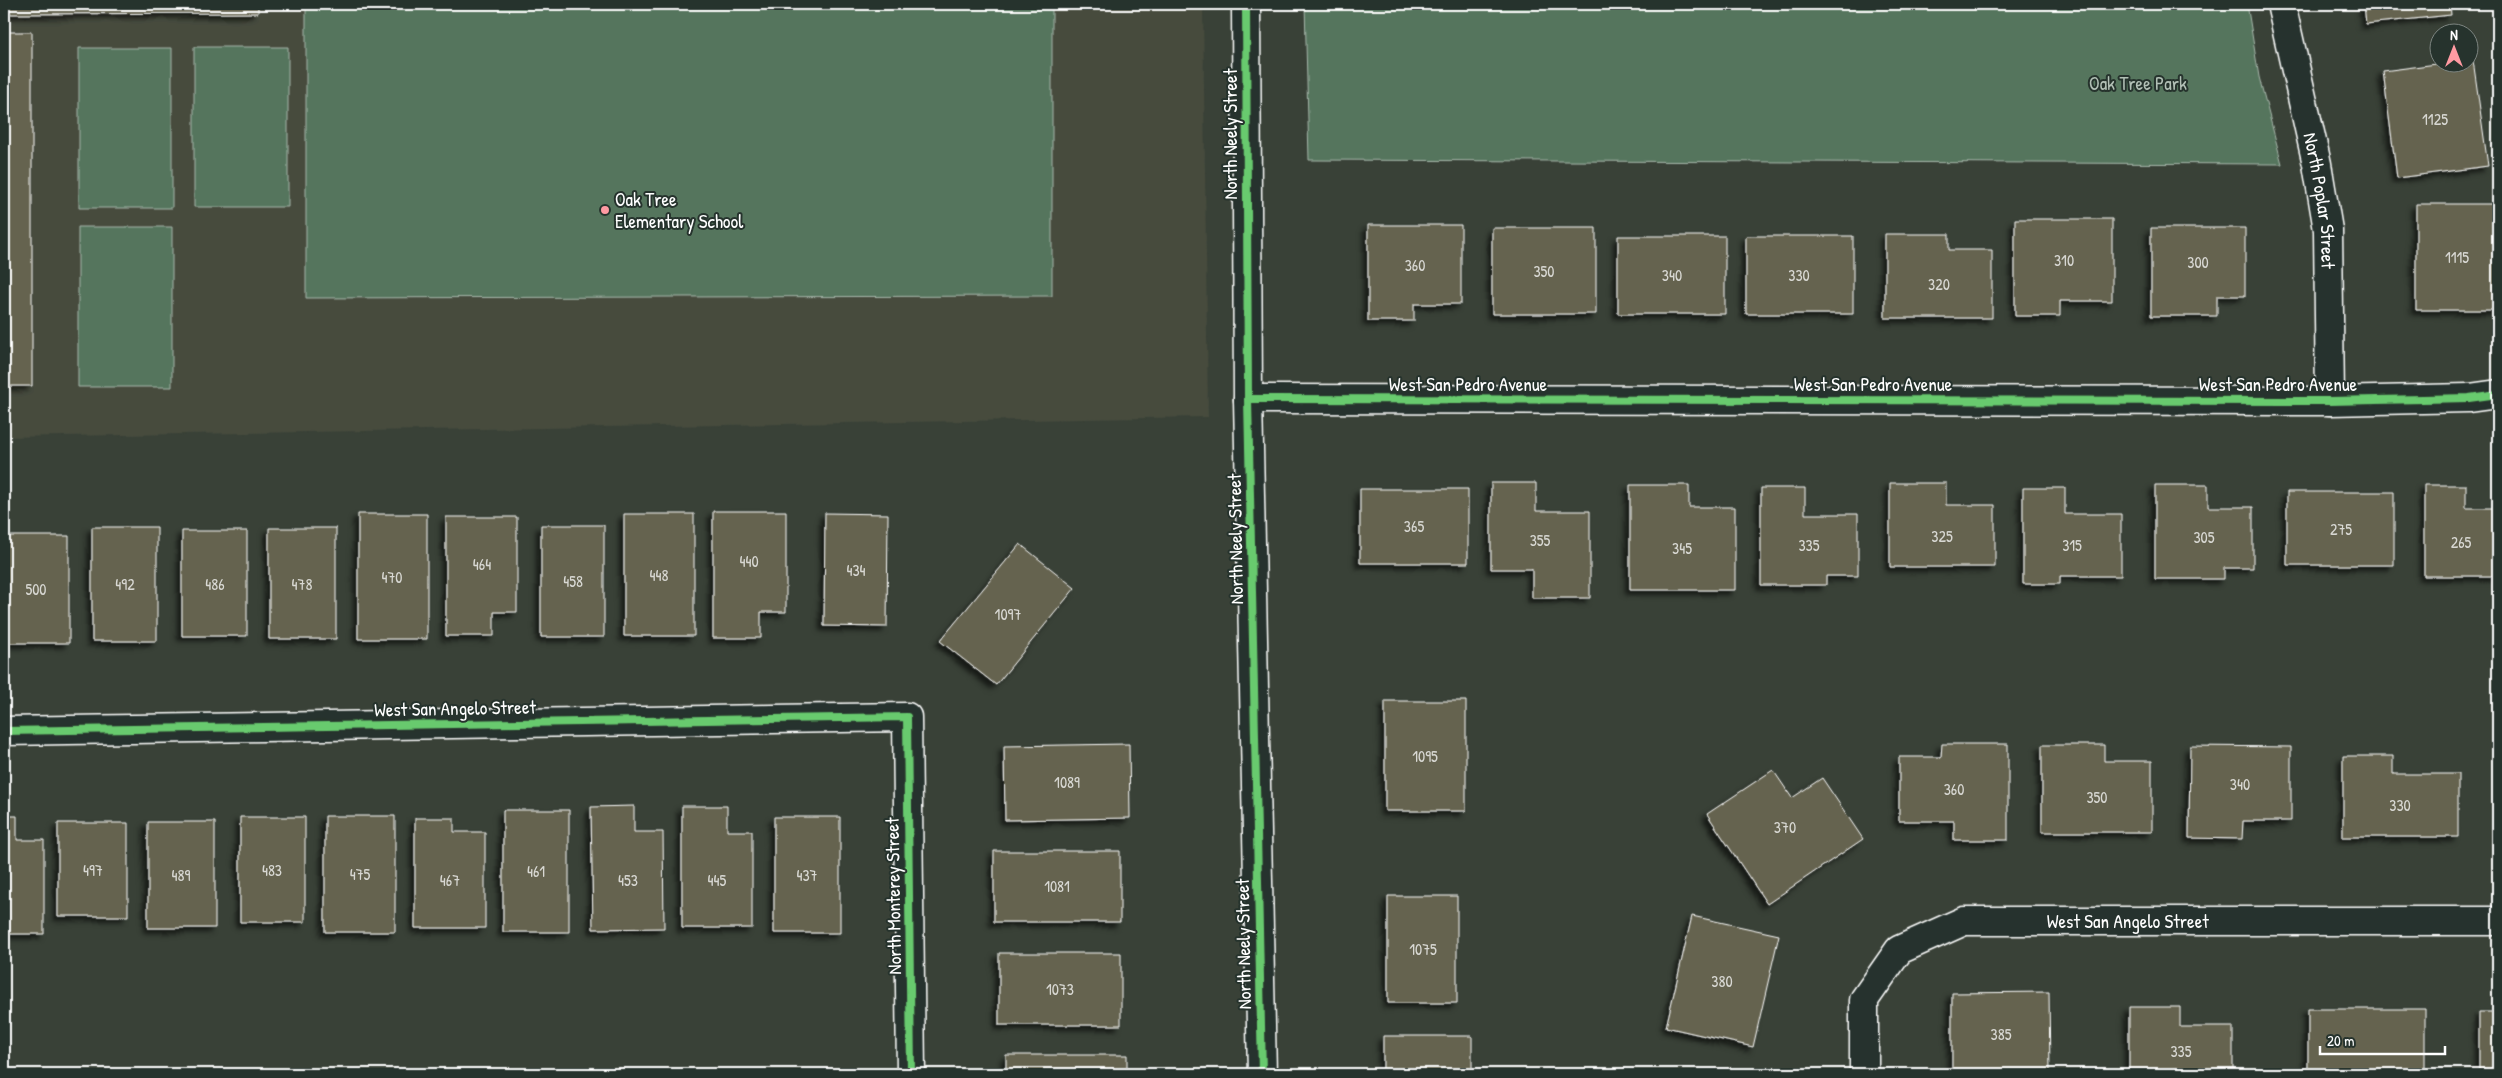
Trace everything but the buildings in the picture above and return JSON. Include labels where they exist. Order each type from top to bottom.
[{"type":"street","name":"North Neely Street","points":[[1246,4],[1248,399],[1262,1074]]},
{"type":"street","name":"North Poplar Street","points":[[2281,4],[2317,164],[2328,230],[2330,401]]},
{"type":"street","name":"West San Pedro Avenue","points":[[1248,399],[2330,401],[2469,398],[2498,394]]},
{"type":"street","name":"West San Angelo Street","points":[[4,731],[907,717]]},
{"type":"street","name":"North Monterey Street","points":[[907,717],[911,1074]]},
{"type":"street","name":"West San Angelo Street","points":[[1864,1074],[1864,1000],[1899,950],[1964,921],[2498,921]]},
{"type":"shaded area","name":"Oak Tree Elementary School","points":[[4,4],[1203,4],[1208,417],[4,437]]},
{"type":"green space","points":[[306,4],[1052,4],[1052,296],[306,298]]},
{"type":"green space","name":"Oak Tree Park","points":[[1305,4],[2247,4],[2259,77],[2282,164],[1309,160]]},
{"type":"green space","points":[[194,47],[288,47],[288,207],[194,207]]},
{"type":"green space","points":[[79,48],[172,48],[172,208],[79,208]]},
{"type":"green space","points":[[78,227],[172,227],[172,387],[78,387]]},
{"type":"cycle path","points":[[1246,4],[1248,399],[1262,1074]]},
{"type":"cycle path","points":[[1248,399],[2330,401],[2469,398],[2498,394]]},
{"type":"cycle path","points":[[4,731],[907,717],[911,1074]]},
{"type":"place","name":"Oak Tree Elementary School","points":[[605,210]]}]
